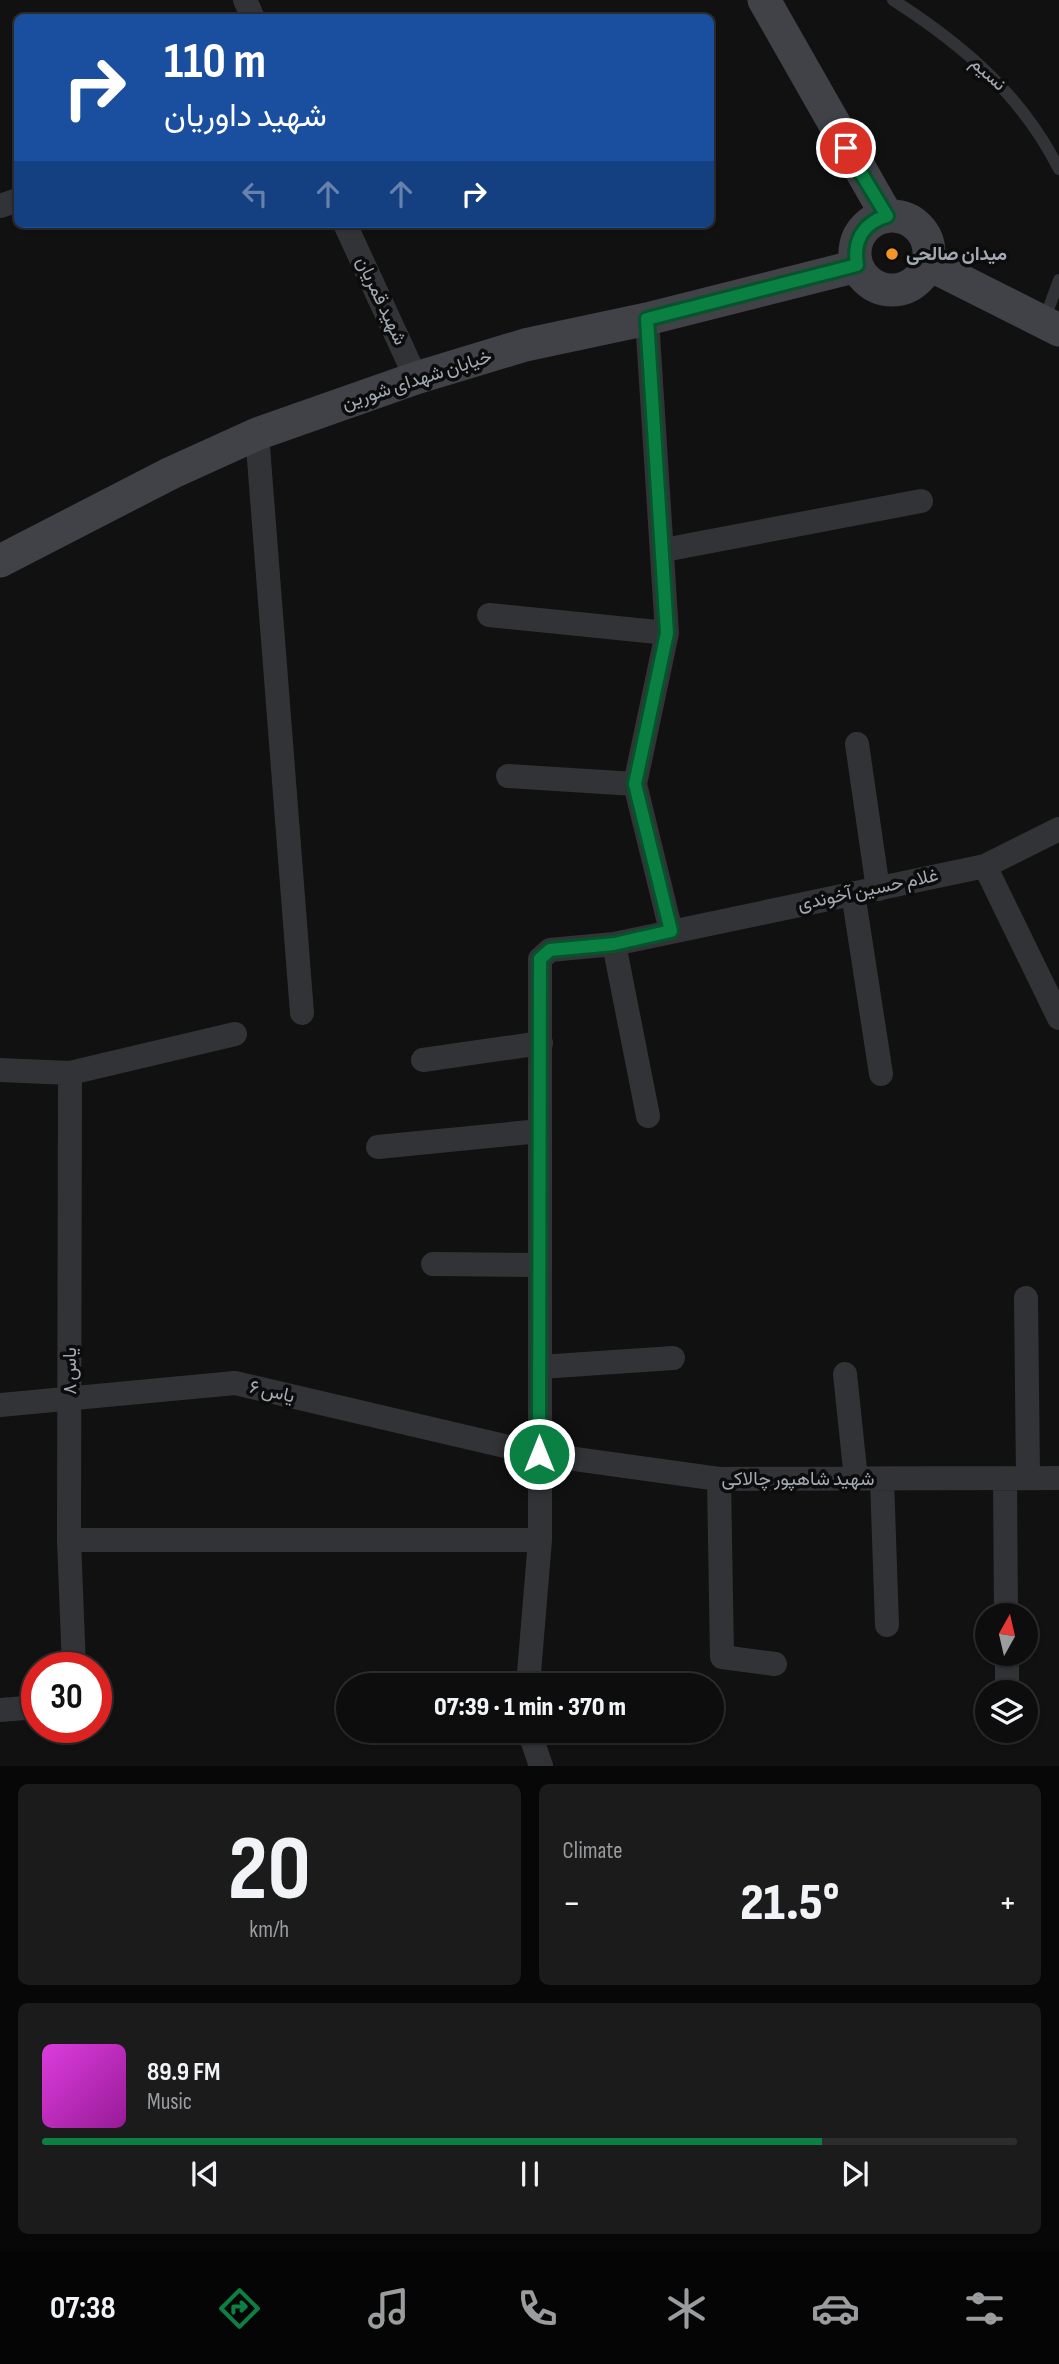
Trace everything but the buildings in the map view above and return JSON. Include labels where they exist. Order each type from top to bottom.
[{"type":"street","points":[[764,0],[887,216]]},
{"type":"street","points":[[887,216],[911,221],[921,229],[930,252],[928,264],[914,283],[892,290],[871,283],[857,265],[856,244],[861,234],[877,219],[887,216]]},
{"type":"street","name":"شهید قمریان","points":[[347,228],[416,378]]},
{"type":"street","points":[[928,264],[1051,326]]},
{"type":"street","name":"خیابان شهدای شورین","points":[[0,561],[159,479],[257,433],[416,378],[525,345],[647,319],[857,265]]},
{"type":"street","points":[[647,319],[664,550],[667,633],[635,784],[671,931]]},
{"type":"street","points":[[257,433],[302,1013]]},
{"type":"street","points":[[664,550],[921,501]]},
{"type":"street","points":[[489,615],[667,633]]},
{"type":"street","points":[[857,744],[878,889]]},
{"type":"street","points":[[508,776],[635,784]]},
{"type":"street","name":"غلام حسین آخوندی","points":[[529,1673],[540,1541],[540,959],[550,950],[614,944],[985,866],[1059,829]]},
{"type":"street","points":[[985,866],[1059,1018]]},
{"type":"street","points":[[853,893],[881,1074]]},
{"type":"street","points":[[614,944],[648,1116]]},
{"type":"street","points":[[0,1070],[70,1073],[235,1034]]},
{"type":"street","points":[[423,1060],[541,1043]]},
{"type":"street","name":"یاس ۸","points":[[70,1073],[69,1540],[73,1652]]},
{"type":"street","points":[[378,1147],[540,1131]]},
{"type":"street","points":[[433,1264],[540,1265]]},
{"type":"street","points":[[1007,1603],[1026,1298]]},
{"type":"street","points":[[540,1367],[673,1358]]},
{"type":"street","points":[[845,1374],[856,1479]]},
{"type":"street","name":"یاس ۶","points":[[0,1405],[235,1383],[539,1454]]},
{"type":"street","name":"شهید شاهپور چالاکی","points":[[539,1454],[719,1479],[1059,1478]]},
{"type":"street","points":[[719,1479],[722,1657],[775,1664]]},
{"type":"street","points":[[882,1479],[887,1625]]},
{"type":"street","points":[[69,1540],[540,1541]]},
{"type":"street","points":[[0,1710],[21,1708]]},
{"type":"street","points":[[533,1743],[541,1766]]},
{"type":"lane","name":"نسیم","points":[[893,0],[929,23],[1002,84],[1042,135],[1059,170]]},
{"type":"lane","points":[[1051,326],[1059,280]]},
{"type":"place","name":"میدان صالحی","points":[[892,254]]},
{"type":"route","points":[[539,1454],[540,959],[550,950],[614,944],[671,931],[635,784],[667,633],[664,550],[647,319],[857,265],[856,244],[861,234],[867,225],[887,216],[846,148]]}]
